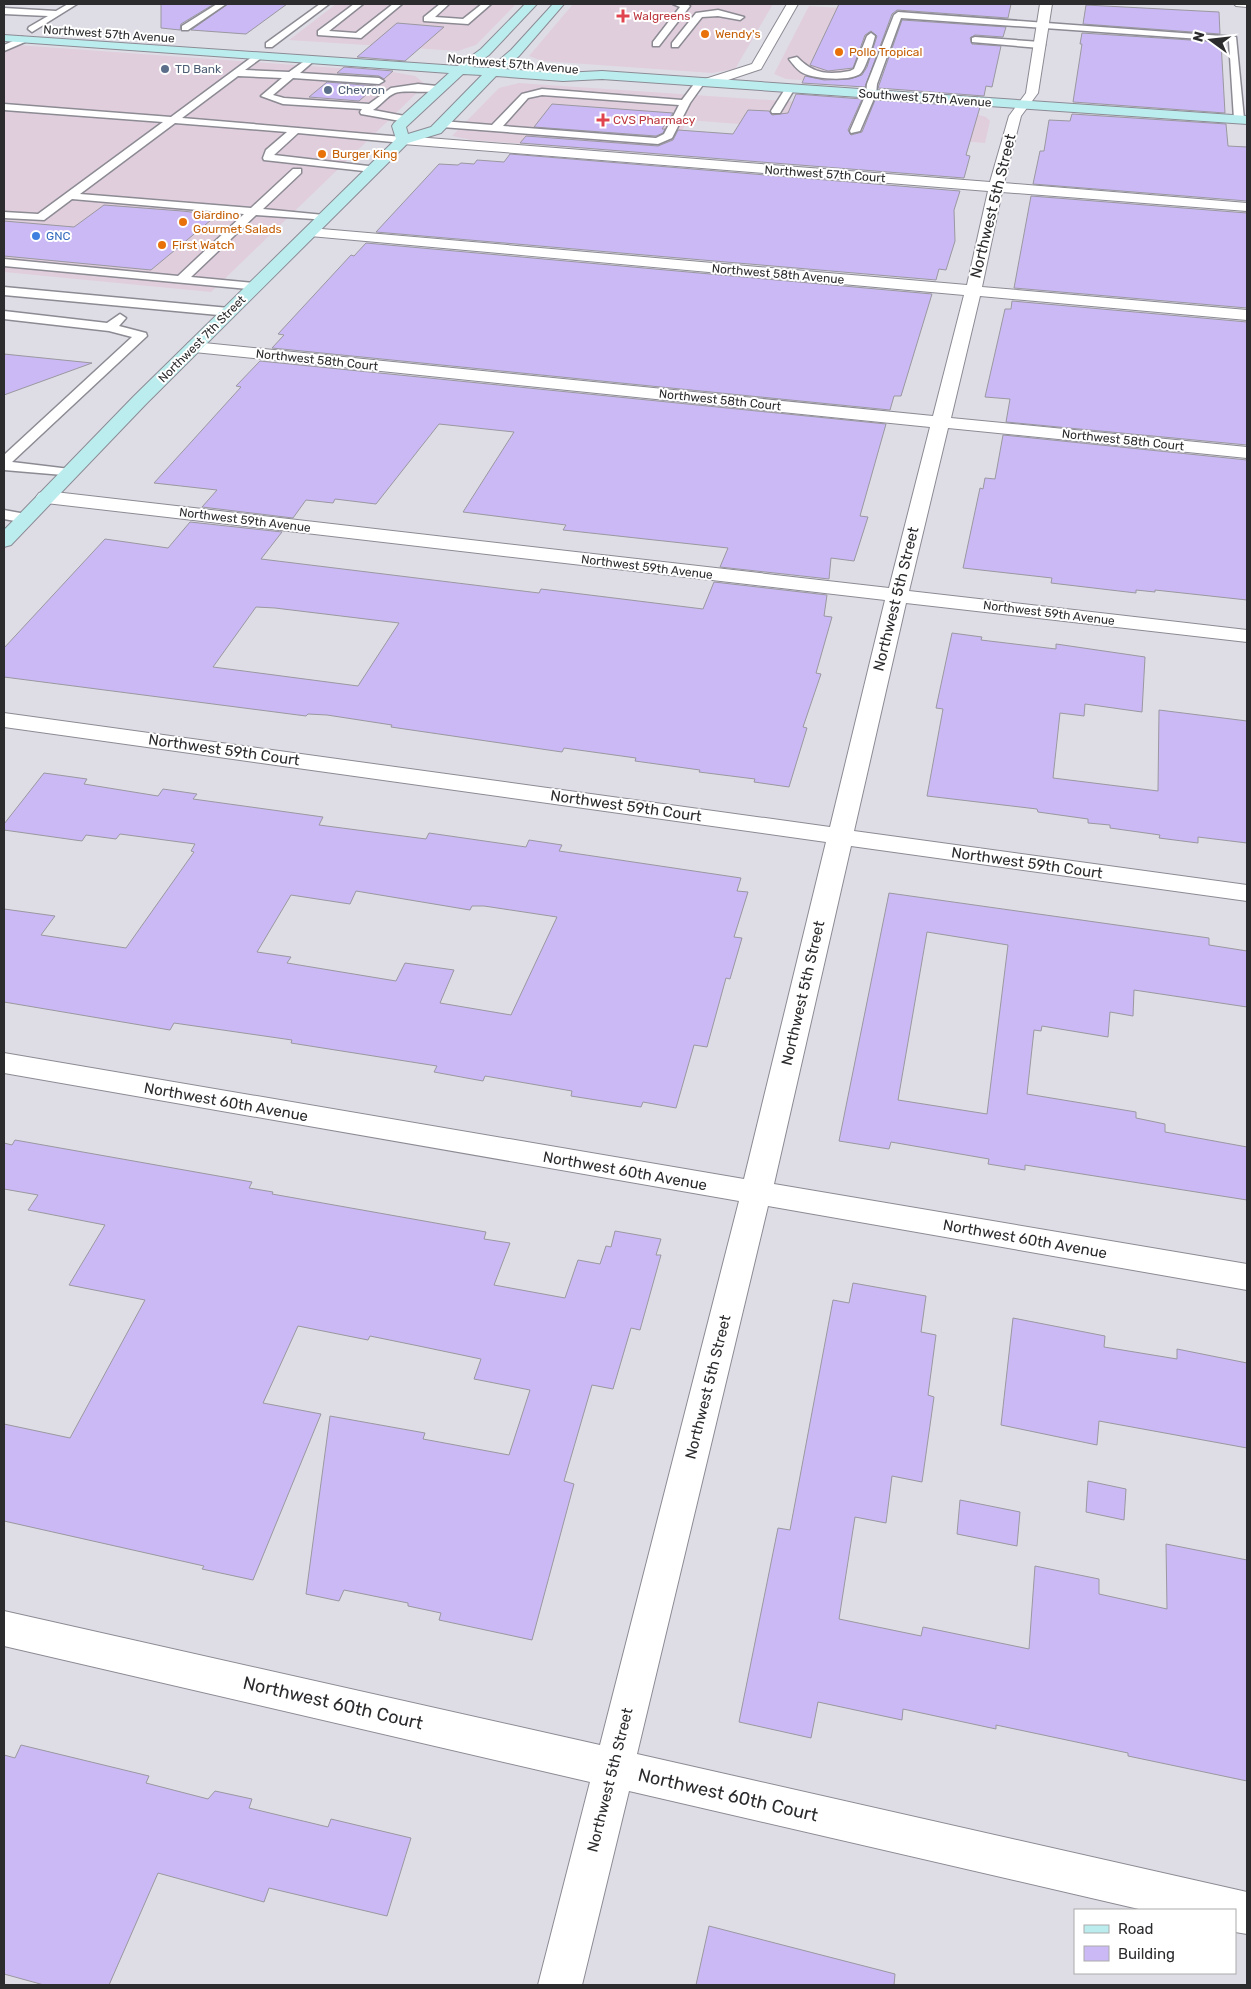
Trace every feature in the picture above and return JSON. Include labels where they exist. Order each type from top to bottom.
[{"type":"main road","points":[[403,140],[398,126],[459,70],[492,46],[531,4]]},
{"type":"main road","name":"Northwest 7th Street","points":[[4,540],[194,347],[403,140],[436,130],[504,63],[559,4]]},
{"type":"main road","name":"Northwest 57th Avenue","points":[[4,26],[473,60],[570,68],[602,75]]},
{"type":"main road","points":[[4,33],[32,28]]},
{"type":"main road","points":[[22,40],[54,35],[107,34]]},
{"type":"main road","name":"Northwest 57th Avenue","points":[[4,38],[563,77],[602,75]]},
{"type":"main road","name":"Southwest 57th Avenue","points":[[602,75],[1243,120]]},
{"type":"street","points":[[704,82],[757,66],[792,4]]},
{"type":"street","name":"Northwest 5th Street","points":[[560,1985],[756,1193],[839,836],[996,188],[1015,116],[1032,93],[1046,4]]},
{"type":"street","points":[[1240,4],[1247,4]]},
{"type":"street","points":[[757,66],[763,70],[763,79],[775,87]]},
{"type":"street","name":"Northwest 57th Court","points":[[403,140],[1247,207]]},
{"type":"street","name":"Northwest 58th Avenue","points":[[310,232],[1247,315]]},
{"type":"street","name":"Northwest 58th Court","points":[[194,347],[1247,453]]},
{"type":"street","name":"Northwest 59th Avenue","points":[[46,497],[1247,636]]},
{"type":"street","name":"Northwest 59th Court","points":[[4,720],[1247,893]]},
{"type":"street","name":"Northwest 60th Avenue","points":[[4,1063],[1247,1277]]},
{"type":"street","name":"Northwest 60th Court","points":[[4,1628],[1230,1909]]},
{"type":"lane","points":[[25,12],[40,4]]},
{"type":"lane","points":[[32,28],[73,4]]},
{"type":"lane","points":[[185,28],[222,4]]},
{"type":"lane","points":[[269,45],[325,4]]},
{"type":"lane","points":[[359,4],[321,33],[358,36],[398,4]]},
{"type":"lane","points":[[445,4],[427,19],[466,22],[487,4]]},
{"type":"lane","points":[[656,44],[686,6],[678,4]]},
{"type":"lane","points":[[4,11],[73,16]]},
{"type":"lane","points":[[675,45],[699,15],[718,13],[740,17]]},
{"type":"lane","points":[[855,131],[871,94],[872,84],[898,15],[1237,39],[1243,120]]},
{"type":"lane","points":[[309,16],[341,18]]},
{"type":"lane","points":[[794,60],[806,71],[814,74],[845,76],[854,74],[858,71],[871,36]]},
{"type":"lane","points":[[4,48],[22,40]]},
{"type":"lane","points":[[975,40],[1040,44]]},
{"type":"lane","points":[[4,215],[40,218],[259,56]]},
{"type":"lane","points":[[310,60],[266,96],[334,102],[361,115],[406,119]]},
{"type":"lane","points":[[379,81],[380,75],[389,66]]},
{"type":"lane","points":[[237,73],[379,81],[401,88],[437,89]]},
{"type":"lane","points":[[442,124],[658,141],[668,136],[685,103],[704,82]]},
{"type":"lane","points":[[337,133],[391,91],[401,88]]},
{"type":"lane","points":[[776,111],[790,88]]},
{"type":"lane","points":[[494,129],[525,96],[542,92],[685,103]]},
{"type":"lane","points":[[4,107],[297,129],[403,140]]},
{"type":"lane","points":[[297,129],[270,152],[268,158],[373,169]]},
{"type":"lane","points":[[182,280],[297,171]]},
{"type":"lane","points":[[70,196],[324,218]]},
{"type":"lane","points":[[4,263],[254,287]]},
{"type":"lane","points":[[4,291],[229,312]]},
{"type":"lane","points":[[110,326],[137,303]]},
{"type":"lane","points":[[4,315],[110,326],[141,336],[4,464]]},
{"type":"lane","points":[[4,464],[70,473]]},
{"type":"lane","points":[[4,515],[26,518]]},
{"type":"shaded area","points":[[336,4],[516,4],[476,45],[458,51],[289,40]]},
{"type":"shaded area","points":[[573,4],[773,4],[735,69],[712,73],[542,61],[529,56]]},
{"type":"shaded area","points":[[809,6],[890,11],[859,84],[786,79],[774,74]]},
{"type":"shaded area","points":[[4,44],[393,72],[415,76],[424,83],[423,87],[211,292],[4,272]]},
{"type":"shaded area","points":[[519,83],[975,114],[986,117],[990,121],[985,143],[688,120],[667,155],[471,140],[452,136],[499,88]]},
{"type":"building","points":[[161,4],[214,4],[181,24],[180,30],[161,28]]},
{"type":"building","points":[[228,4],[287,4],[246,34],[191,30]]},
{"type":"building","points":[[839,4],[1011,4],[1008,18],[897,10],[892,14],[865,87],[802,83],[805,76],[824,80],[850,79],[862,75],[867,67],[877,36],[871,31],[865,35],[853,68],[828,71],[810,65]]},
{"type":"building","points":[[1086,5],[1219,12],[1220,34],[1083,24]]},
{"type":"building","points":[[902,20],[1006,27],[1003,37],[975,35],[970,38],[972,44],[1001,46],[992,87],[986,86],[984,96],[878,88]]},
{"type":"building","points":[[397,23],[444,27],[405,61],[357,57]]},
{"type":"building","points":[[1082,33],[1221,42],[1225,113],[1073,102]]},
{"type":"building","points":[[344,67],[393,71],[384,79],[379,76],[337,73]]},
{"type":"building","points":[[327,82],[376,86],[359,101],[309,97]]},
{"type":"building","points":[[796,94],[862,99],[848,130],[851,135],[862,132],[875,100],[980,107],[966,155],[970,156],[964,178],[520,143],[526,136],[658,146],[673,140],[678,130],[733,134],[748,110],[769,111],[772,115],[788,113]]},
{"type":"building","name":"CVS Pharmacy","points":[[552,104],[673,113],[662,129],[665,129],[663,133],[656,136],[534,127]]},
{"type":"building","points":[[1072,114],[1226,124],[1228,146],[1247,147],[1247,201],[1033,184],[1040,151],[1044,151],[1049,120],[1070,121]]},
{"type":"building","points":[[510,154],[960,191],[954,210],[955,241],[946,270],[939,269],[936,280],[376,232],[439,164],[474,164],[477,160],[504,162]]},
{"type":"building","points":[[1031,196],[1247,213],[1247,308],[1014,288]]},
{"type":"building","points":[[104,205],[217,215],[151,270],[4,256],[4,221],[74,227]]},
{"type":"building","points":[[366,243],[932,294],[901,396],[894,396],[890,410],[272,348],[284,335],[278,334],[351,255],[354,256]]},
{"type":"building","points":[[1012,301],[1247,322],[1247,445],[1006,422],[1010,399],[985,397],[1005,309],[1011,309]]},
{"type":"building","points":[[4,354],[92,363],[4,395]]},
{"type":"building","points":[[260,361],[886,424],[860,516],[868,517],[854,561],[831,558],[829,579],[720,567],[728,548],[563,530],[566,525],[463,512],[514,432],[439,424],[376,504],[335,499],[333,503],[306,500],[293,518],[202,507],[217,490],[154,483],[241,387],[236,386]]},
{"type":"building","points":[[1003,435],[1247,460],[1247,600],[1155,590],[1155,592],[1136,590],[1136,593],[1051,583],[1052,578],[963,568],[980,488],[983,489],[985,478],[995,479]]},
{"type":"building","points":[[190,522],[282,532],[261,559],[539,593],[541,589],[703,609],[714,582],[827,595],[824,616],[832,617],[816,673],[821,674],[803,727],[807,728],[789,787],[754,782],[755,779],[635,761],[636,758],[564,748],[562,752],[391,727],[392,725],[327,715],[308,714],[306,716],[4,677],[4,648],[105,539],[168,548]],"holes":[[[256,607],[399,623],[358,686],[213,667]]]},
{"type":"building","points":[[952,633],[982,637],[981,640],[1056,649],[1056,644],[1145,657],[1142,712],[1085,704],[1084,716],[1060,713],[1053,778],[1158,791],[1159,710],[1247,721],[1247,843],[1198,837],[1198,843],[1159,838],[1160,835],[1110,828],[1110,825],[1088,823],[1088,819],[1038,812],[1037,809],[927,796],[943,709],[936,708]]},
{"type":"building","points":[[44,773],[87,779],[84,784],[158,796],[163,789],[197,794],[193,799],[323,817],[319,825],[426,839],[429,833],[526,847],[529,840],[562,845],[559,851],[741,878],[737,891],[748,892],[734,937],[742,938],[730,979],[726,978],[707,1047],[694,1045],[676,1108],[643,1102],[641,1107],[571,1096],[572,1091],[485,1076],[483,1081],[434,1072],[437,1066],[291,1043],[292,1040],[174,1023],[170,1030],[4,1002],[4,909],[55,916],[41,935],[126,948],[194,852],[191,851],[195,844],[120,834],[116,839],[86,835],[82,841],[4,830],[4,824]],"holes":[[[356,891],[470,910],[472,906],[484,906],[557,917],[511,1015],[440,1003],[454,970],[405,963],[396,981],[287,963],[291,957],[257,952],[291,895],[350,904]]]},
{"type":"building","points":[[889,893],[1209,938],[1209,945],[1247,951],[1247,1007],[1134,990],[1133,1016],[1110,1012],[1108,1037],[1042,1026],[1041,1031],[1034,1030],[1027,1094],[1136,1112],[1136,1118],[1165,1124],[1165,1132],[1247,1147],[1247,1200],[1025,1165],[1025,1170],[988,1164],[989,1159],[891,1142],[889,1149],[839,1141]],"holes":[[[927,932],[1008,945],[987,1114],[898,1100]]]},
{"type":"building","points":[[15,1140],[252,1182],[249,1188],[273,1192],[272,1194],[486,1232],[484,1239],[510,1243],[494,1285],[565,1298],[578,1260],[600,1264],[606,1246],[611,1247],[615,1231],[661,1239],[656,1255],[661,1255],[640,1330],[631,1328],[613,1389],[592,1385],[564,1481],[574,1484],[532,1640],[439,1620],[441,1613],[408,1606],[408,1603],[344,1590],[339,1601],[306,1594],[330,1416],[425,1433],[423,1439],[509,1455],[530,1390],[474,1379],[481,1359],[370,1336],[368,1340],[298,1326],[263,1403],[321,1414],[253,1580],[202,1569],[204,1566],[4,1521],[4,1424],[70,1438],[145,1300],[69,1285],[105,1225],[28,1210],[38,1195],[4,1189],[4,1143],[12,1145]]},
{"type":"building","points":[[853,1283],[926,1296],[921,1332],[936,1335],[928,1395],[934,1397],[922,1482],[892,1476],[886,1523],[855,1517],[839,1619],[921,1636],[923,1627],[1029,1649],[1035,1566],[1099,1579],[1099,1594],[1167,1609],[1166,1544],[1247,1560],[1247,1781],[1128,1756],[1128,1753],[996,1725],[996,1729],[903,1709],[902,1720],[818,1702],[811,1738],[739,1722],[778,1528],[790,1530],[833,1300],[849,1303]]},
{"type":"building","points":[[1013,1318],[1105,1336],[1104,1347],[1177,1359],[1177,1349],[1247,1363],[1247,1448],[1099,1421],[1097,1445],[1001,1425]]},
{"type":"building","points":[[1088,1481],[1126,1489],[1124,1520],[1086,1512]]},
{"type":"building","points":[[960,1500],[1020,1512],[1017,1546],[957,1534]]},
{"type":"building","points":[[21,1745],[149,1776],[146,1783],[208,1799],[215,1791],[252,1799],[249,1808],[328,1827],[331,1819],[411,1838],[387,1916],[269,1888],[264,1902],[158,1873],[109,1985],[44,1985],[4,1974],[4,1755],[15,1758]]},
{"type":"building","points":[[709,1926],[895,1974],[894,1985],[696,1985]]},
{"type":"place","name":"Walgreens","points":[[623,16]]},
{"type":"place","name":"Wendy's","points":[[705,34]]},
{"type":"place","name":"Pollo Tropical","points":[[839,52]]},
{"type":"place","name":"TD Bank","points":[[165,69]]},
{"type":"place","name":"Chevron","points":[[328,90]]},
{"type":"place","name":"CVS Pharmacy","points":[[603,120]]},
{"type":"place","name":"Burger King","points":[[322,154]]},
{"type":"place","name":"Giardino Gourmet Salads","points":[[183,222]]},
{"type":"place","name":"GNC","points":[[36,236]]},
{"type":"place","name":"First Watch","points":[[162,245]]}]
